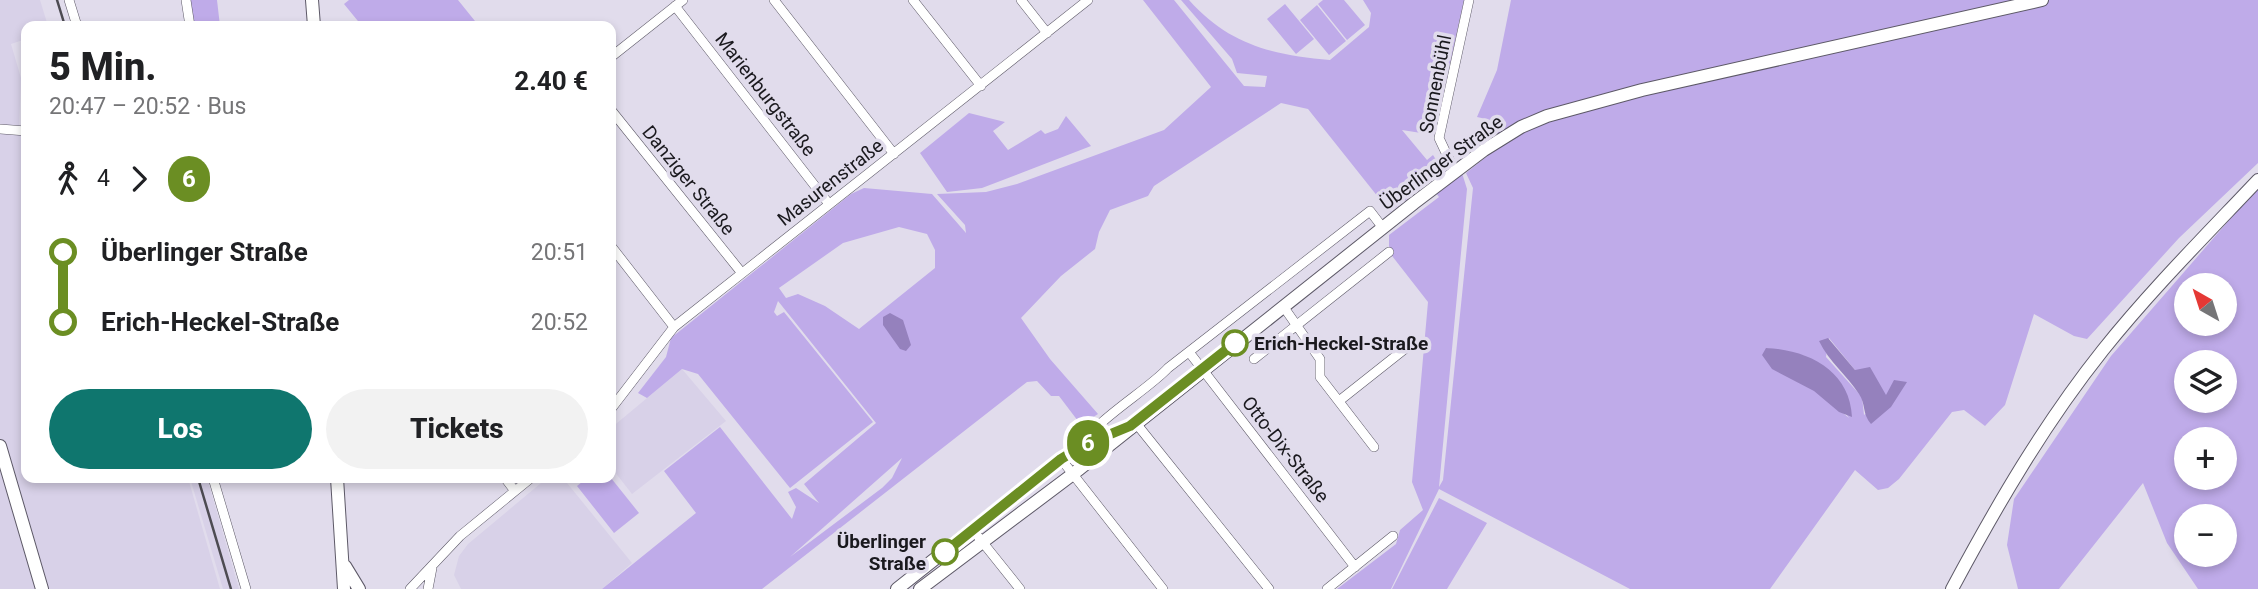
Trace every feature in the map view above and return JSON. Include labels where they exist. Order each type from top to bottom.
[{"type":"street","points":[[69,0],[75,21]]},
{"type":"street","points":[[186,0],[189,21]]},
{"type":"street","points":[[312,0],[314,21]]},
{"type":"street","points":[[774,0],[894,154]]},
{"type":"street","points":[[914,0],[981,86]]},
{"type":"street","points":[[1021,0],[1047,33]]},
{"type":"street","name":"Masurenstraße","points":[[616,402],[674,327],[1088,0]]},
{"type":"street","name":"Sonnenbühl","points":[[1455,172],[1439,138],[1469,0]]},
{"type":"street","name":"Überlinger Straße","points":[[897,589],[915,586],[1073,474],[1202,369],[1455,172],[1521,127],[1574,108],[1642,90],[2042,0]]},
{"type":"street","points":[[616,53],[679,3]]},
{"type":"street","name":"Marienburgstraße","points":[[679,3],[829,204]]},
{"type":"street","name":"Danziger Straße","points":[[616,116],[741,272]]},
{"type":"street","points":[[0,129],[21,131]]},
{"type":"street","points":[[1952,589],[2006,491],[2046,428],[2103,351],[2158,285],[2258,180]]},
{"type":"street","name":"Überlinger Straße","points":[[1084,445],[1094,429],[1370,211],[1383,228]]},
{"type":"street","points":[[616,252],[674,327]]},
{"type":"street","points":[[1254,359],[1389,252]]},
{"type":"street","points":[[1283,306],[1320,359],[1320,377],[1374,447]]},
{"type":"street","points":[[1339,401],[1411,344]]},
{"type":"street","name":"Otto-Dix-Straße","points":[[1189,352],[1355,567]]},
{"type":"street","points":[[1133,424],[1269,589]]},
{"type":"street","name":"Überlinger Straße","points":[[915,586],[972,529],[1061,459],[1084,445],[1133,424]]},
{"type":"street","points":[[0,446],[42,589]]},
{"type":"street","points":[[1061,459],[1163,589]]},
{"type":"street","points":[[214,483],[246,589]]},
{"type":"street","points":[[337,483],[344,589]]},
{"type":"street","points":[[509,483],[515,491]]},
{"type":"street","points":[[410,589],[460,536],[525,483]]},
{"type":"street","points":[[972,529],[1020,589]]},
{"type":"street","points":[[1327,589],[1393,536]]},
{"type":"street","points":[[341,548],[347,573],[359,589]]},
{"type":"street","points":[[428,589],[433,563]]},
{"type":"shaded area","points":[[0,0],[40,0],[46,21],[21,21],[21,41],[11,44],[21,78],[21,483],[189,483],[220,589],[0,589]]},
{"type":"shaded area","points":[[188,0],[217,0],[219,21],[191,21]]},
{"type":"shaded area","points":[[349,0],[458,0],[475,21],[358,21],[344,4]]},
{"type":"shaded area","points":[[1143,0],[1174,0],[1244,86],[1265,87],[1267,76],[1237,73],[1232,59],[1181,0],[1189,0],[1220,28],[1253,45],[1290,55],[1330,60],[1369,27],[1371,13],[1363,0],[1464,0],[1434,135],[1402,130],[1427,160],[1433,155],[1443,171],[1390,212],[1308,109],[1281,103],[1154,186],[1148,196],[1110,210],[1099,232],[1095,249],[1061,276],[1021,318],[1050,359],[1098,414],[1081,425],[1059,396],[1051,396],[1037,381],[1027,382],[762,589],[602,589],[696,513],[664,471],[720,427],[792,519],[796,507],[788,492],[796,488],[819,503],[804,484],[876,423],[778,301],[774,312],[777,316],[784,312],[873,422],[790,488],[698,374],[682,369],[647,398],[638,393],[666,357],[671,338],[851,194],[864,188],[932,194],[966,233],[965,225],[937,194],[986,192],[1017,184],[1164,130],[1211,87]],"holes":[[[899,227],[927,234],[935,250],[935,268],[859,329],[825,306],[798,294],[786,298],[779,288],[843,243]],[[902,458],[892,478],[882,488],[790,557]]]},
{"type":"shaded area","points":[[1323,0],[1344,0],[1365,25],[1347,40],[1318,4]]},
{"type":"shaded area","points":[[1511,0],[2258,0],[2258,163],[2179,238],[2087,339],[2074,336],[2034,314],[2005,405],[1985,426],[1964,410],[1952,412],[1899,479],[1888,488],[1878,490],[1855,470],[1770,589],[1630,589],[1439,489],[1391,589],[1337,589],[1396,544],[1400,530],[1423,510],[1412,482],[1428,302],[1389,252],[1389,235],[1439,197],[1435,192],[1462,173],[1467,189],[1439,487],[1443,480],[1473,188],[1466,173],[1501,145],[1495,121],[1477,117],[1497,70]],"holes":[[[1829,338],[1855,370],[1886,396],[1864,415],[1862,397],[1826,357]],[[1766,348],[1805,356],[1849,418]]]},
{"type":"shaded area","points":[[1285,4],[1314,39],[1296,54],[1267,19]]},
{"type":"shaded area","points":[[1317,5],[1346,41],[1329,55],[1300,20]]},
{"type":"shaded area","points":[[969,113],[1005,122],[993,131],[1008,150],[1041,130],[1045,134],[1058,129],[1066,116],[1091,146],[982,188],[947,192],[920,153]]},
{"type":"shaded area","points":[[2258,187],[2258,589],[2198,589],[2183,567],[2237,567],[2237,504],[2174,504],[2174,553],[2167,543],[2143,483],[2059,589],[2018,589],[2007,545],[2014,499],[2111,356],[2174,284],[2174,336],[2237,336],[2237,273],[2183,273]]},
{"type":"shaded area","points":[[890,313],[903,320],[911,345],[906,351],[900,349],[883,325],[883,317]]},
{"type":"shaded area","points":[[1828,338],[1855,370],[1870,367],[1886,395],[1894,380],[1907,382],[1891,407],[1871,424],[1859,394],[1819,341]]},
{"type":"shaded area","points":[[1766,348],[1797,353],[1824,366],[1844,387],[1852,417],[1839,412],[1814,391],[1772,369],[1762,355]]},
{"type":"shaded area","points":[[682,369],[726,421],[632,494],[616,473],[616,424]]},
{"type":"shaded area","points":[[191,483],[208,483],[239,589],[223,589]]},
{"type":"shaded area","points":[[541,483],[567,483],[632,563],[602,589],[461,589],[454,575],[459,556],[468,544]]},
{"type":"shaded area","points":[[581,483],[615,483],[639,513],[614,533],[577,486]]},
{"type":"shaded area","points":[[1439,498],[1487,523],[1447,589],[1392,589]]},
{"type":"railway","points":[[57,0],[63,21]]},
{"type":"railway","points":[[199,483],[231,589]]},
{"type":"bus line","name":"6","points":[[945,552],[1061,459],[1084,445],[1130,426],[1235,343]]},
{"type":"place","name":"Erich-Heckel-Straße","points":[[1235,343]]},
{"type":"place","name":"Überlinger Straße","points":[[945,552]]}]
